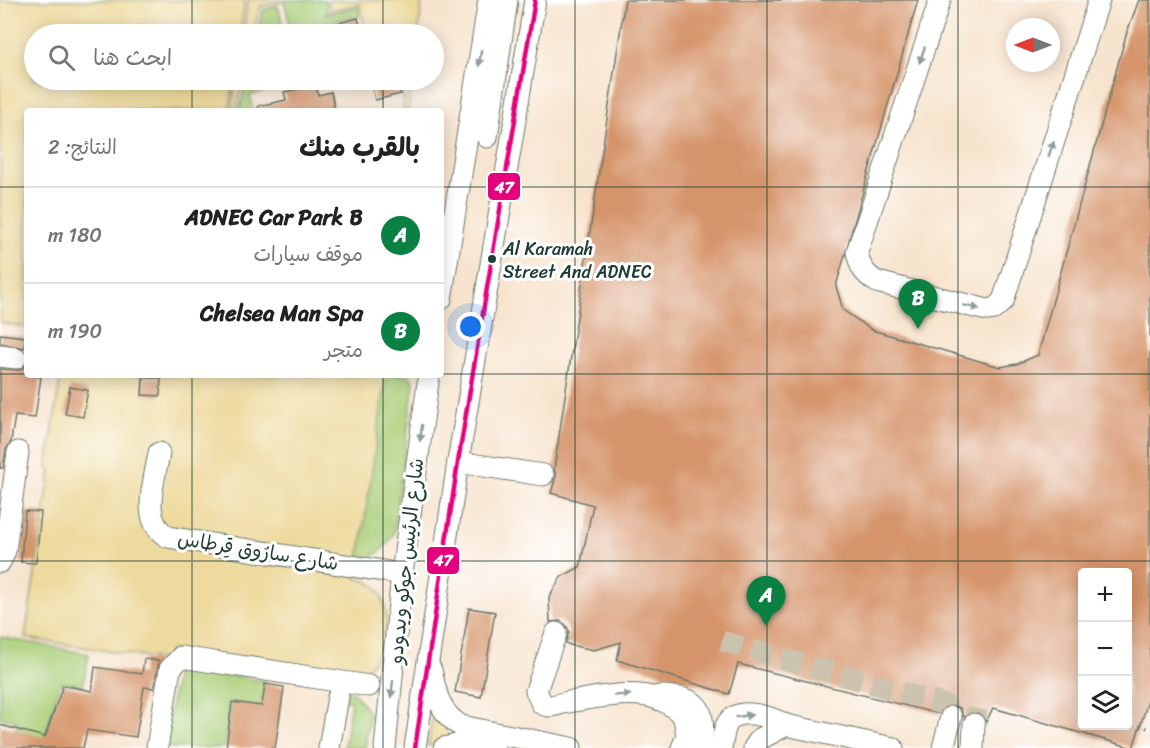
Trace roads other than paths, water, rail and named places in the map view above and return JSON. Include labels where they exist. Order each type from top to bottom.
[{"type":"street","points":[[444,280],[489,0]]},
{"type":"street","points":[[487,137],[507,0]]},
{"type":"street","name":"شارع الرئيس جوكو ويدودو","points":[[414,748],[458,462],[535,0]]},
{"type":"street","points":[[940,0],[857,252],[860,265],[866,275],[877,282],[987,310],[994,309],[1003,301],[1099,0]]},
{"type":"street","name":"شارع الرئيس جوكو ويدودو","points":[[384,748],[402,574],[429,378]]},
{"type":"street","points":[[0,562],[5,551],[18,452]]},
{"type":"street","name":"شارع سارُوق قِرطاس","points":[[159,453],[151,512],[154,525],[168,537],[402,574]]},
{"type":"street","points":[[458,462],[543,475]]},
{"type":"street","points":[[560,638],[548,687],[551,696],[564,702],[627,694],[687,698],[700,709],[704,718],[701,748]]},
{"type":"street","points":[[158,748],[170,669],[182,657],[369,686]]},
{"type":"street","points":[[428,657],[440,705],[453,721],[476,730],[571,748]]},
{"type":"street","points":[[656,696],[684,717],[687,736],[682,748]]},
{"type":"street","points":[[329,748],[338,697]]},
{"type":"street","points":[[721,748],[727,723],[739,715],[766,717],[786,725],[893,748]]},
{"type":"street","points":[[943,748],[951,717]]},
{"type":"street","points":[[973,748],[974,724]]},
{"type":"street","points":[[754,748],[760,739],[786,725]]},
{"type":"street","points":[[444,748],[461,744],[494,748]]},
{"type":"tunnel","points":[[722,641],[946,705],[951,717]]},
{"type":"tunnel","points":[[974,724],[977,709]]},
{"type":"place","name":"Al Karamah Street And ADNEC","points":[[492,259]]},
{"type":"place","name":"Chelsea Man Spa","points":[[918,329]]},
{"type":"place","name":"ADNEC Car Park B","points":[[766,626]]}]
